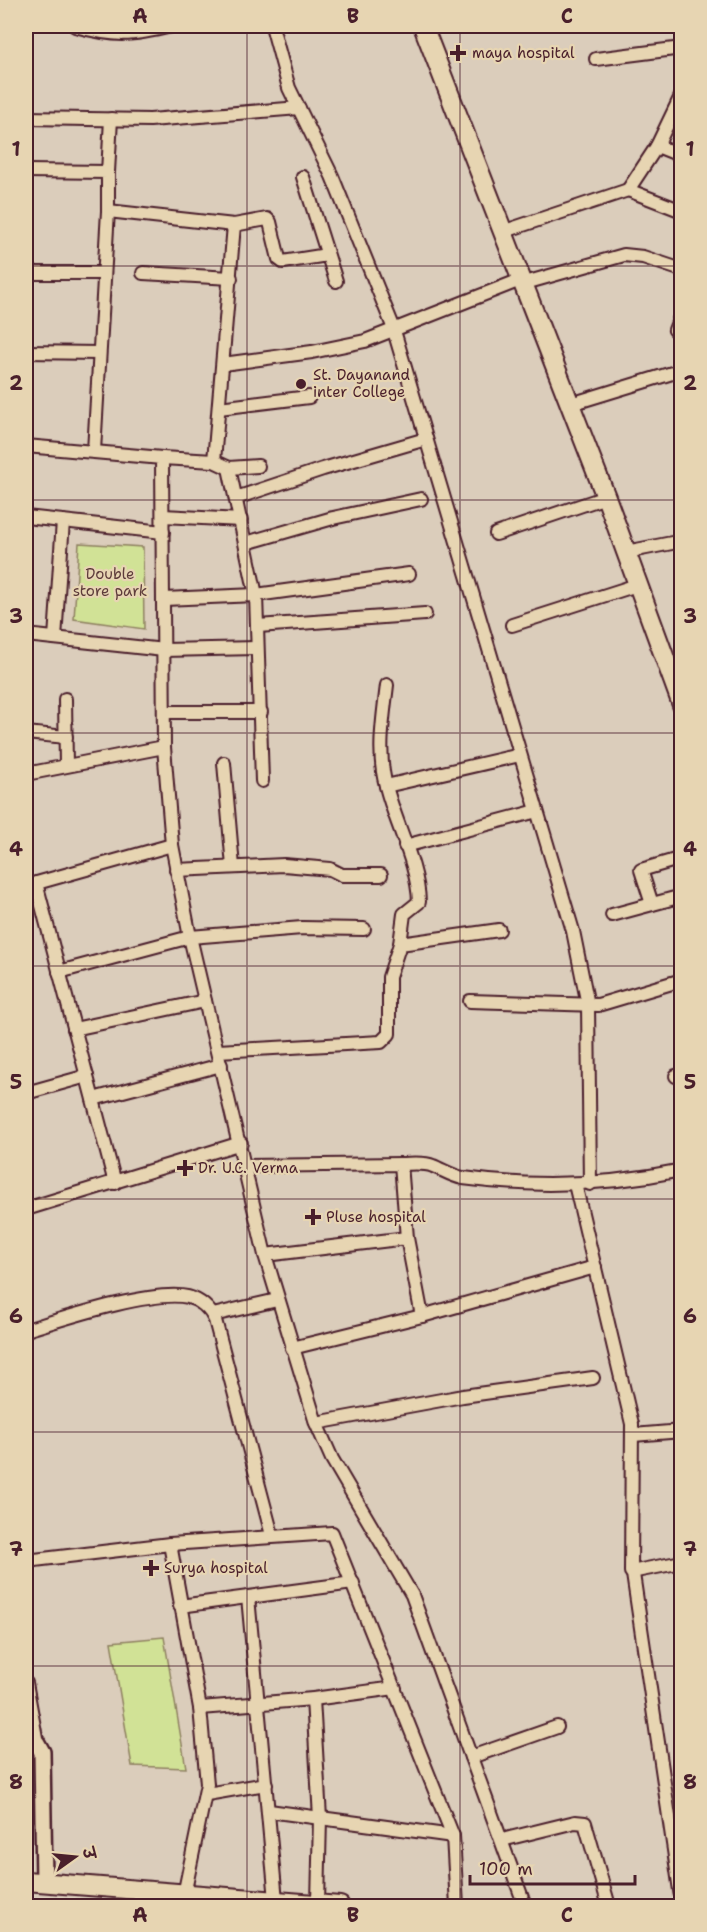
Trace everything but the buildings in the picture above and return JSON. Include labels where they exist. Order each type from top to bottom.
[{"type":"main road","points":[[423,26],[449,98],[505,231],[571,404],[681,705]]},
{"type":"main road","points":[[34,1882],[340,1906]]},
{"type":"street","points":[[75,26],[111,35],[141,33],[172,26]]},
{"type":"street","points":[[272,26],[289,88],[332,176],[393,328],[573,931],[581,1005],[590,1184]]},
{"type":"street","points":[[596,59],[681,48]]},
{"type":"street","points":[[505,231],[628,190],[657,146],[681,96]]},
{"type":"street","points":[[26,118],[150,120],[299,108]]},
{"type":"street","points":[[94,452],[111,119]]},
{"type":"street","points":[[657,146],[681,156]]},
{"type":"street","points":[[26,171],[108,172]]},
{"type":"street","points":[[303,177],[336,281]]},
{"type":"street","points":[[628,190],[681,211]]},
{"type":"street","points":[[108,211],[234,225],[267,219],[270,222],[279,259],[286,263],[327,255]]},
{"type":"street","points":[[214,461],[234,225]]},
{"type":"street","points":[[223,364],[338,348],[524,281],[624,255],[644,257],[681,270]]},
{"type":"street","points":[[26,273],[104,273]]},
{"type":"street","points":[[143,273],[231,279]]},
{"type":"street","points":[[681,312],[675,330],[681,334]]},
{"type":"street","points":[[26,352],[99,353]]},
{"type":"street","points":[[571,404],[681,370]]},
{"type":"street","points":[[219,408],[309,397]]},
{"type":"street","points":[[236,498],[323,469],[412,445],[426,439]]},
{"type":"street","points":[[26,446],[214,461],[230,468],[258,466]]},
{"type":"street","points":[[162,458],[164,747],[171,845],[190,937],[241,1143],[265,1255],[316,1424],[332,1459],[412,1595],[525,1906]]},
{"type":"street","points":[[230,468],[256,595],[262,781]]},
{"type":"street","points":[[495,534],[606,497]]},
{"type":"street","points":[[246,543],[333,518],[421,499]]},
{"type":"street","points":[[163,516],[241,520]]},
{"type":"street","points":[[26,517],[163,532]]},
{"type":"street","points":[[55,638],[63,521]]},
{"type":"street","points":[[626,552],[681,541]]},
{"type":"street","points":[[164,599],[256,595],[409,574]]},
{"type":"street","points":[[512,625],[637,585]]},
{"type":"street","points":[[258,626],[425,614]]},
{"type":"street","points":[[26,635],[164,650],[257,648]]},
{"type":"street","points":[[218,1052],[386,1040],[389,1034],[389,977],[400,944],[404,914],[419,902],[405,846],[386,786],[380,754],[387,686]]},
{"type":"street","points":[[65,699],[66,765]]},
{"type":"street","points":[[165,712],[261,712]]},
{"type":"street","points":[[26,733],[66,737]]},
{"type":"street","points":[[26,774],[164,747]]},
{"type":"street","points":[[386,786],[520,755]]},
{"type":"street","points":[[224,763],[233,867]]},
{"type":"street","points":[[405,846],[537,811]]},
{"type":"street","points":[[115,1183],[59,972],[31,884],[171,845]]},
{"type":"street","points":[[652,904],[642,870],[681,858]]},
{"type":"street","points":[[176,870],[284,866],[330,869],[342,875],[381,875]]},
{"type":"street","points":[[612,915],[681,896]]},
{"type":"street","points":[[59,972],[190,937],[302,928],[364,929]]},
{"type":"street","points":[[400,944],[499,930]]},
{"type":"street","points":[[470,1000],[581,1005],[681,980]]},
{"type":"street","points":[[74,1029],[205,1001]]},
{"type":"street","points":[[93,1100],[221,1065]]},
{"type":"street","points":[[26,1093],[87,1076]]},
{"type":"street","points":[[26,1209],[241,1143]]},
{"type":"street","points":[[401,1164],[407,1238],[422,1316]]},
{"type":"street","points":[[245,1166],[427,1164],[461,1178],[575,1184],[646,1178],[681,1170]]},
{"type":"street","points":[[575,1184],[641,1435],[629,1539],[638,1573],[681,1904]]},
{"type":"street","points":[[265,1255],[407,1238]]},
{"type":"street","points":[[292,1348],[422,1316],[595,1267]]},
{"type":"street","points":[[26,1330],[98,1309],[165,1295],[188,1297],[204,1305],[213,1315],[272,1535]]},
{"type":"street","points":[[213,1315],[277,1300]]},
{"type":"street","points":[[316,1424],[464,1396],[593,1378]]},
{"type":"street","points":[[641,1435],[681,1431]]},
{"type":"street","points":[[26,1561],[170,1544],[272,1535],[332,1533],[453,1836],[457,1906]]},
{"type":"street","points":[[170,1544],[200,1708],[207,1794],[184,1895]]},
{"type":"street","points":[[638,1573],[681,1562]]},
{"type":"street","points":[[180,1606],[353,1583]]},
{"type":"street","points":[[248,1597],[276,1900]]},
{"type":"street","points":[[26,1683],[31,1742],[42,1752],[34,1882]]},
{"type":"street","points":[[200,1708],[313,1699],[395,1688]]},
{"type":"street","points":[[313,1699],[320,1818],[318,1903]]},
{"type":"street","points":[[471,1757],[557,1726]]},
{"type":"street","points":[[207,1794],[266,1784]]},
{"type":"street","points":[[269,1811],[453,1836]]},
{"type":"street","points":[[502,1840],[574,1822],[585,1824],[609,1906]]},
{"type":"green space","name":"Double store park","points":[[79,543],[143,547],[144,629],[74,619]]},
{"type":"green space","points":[[164,1637],[186,1768],[132,1766],[111,1642]]},
{"type":"place","name":"maya hospital","points":[[458,53]]},
{"type":"place","name":"St. Dayanand inter College","points":[[301,384]]},
{"type":"place","name":"Dr. U.C. Verma","points":[[185,1168]]},
{"type":"place","name":"Pluse hospital","points":[[313,1217]]},
{"type":"place","name":"Surya hospital","points":[[151,1568]]}]
